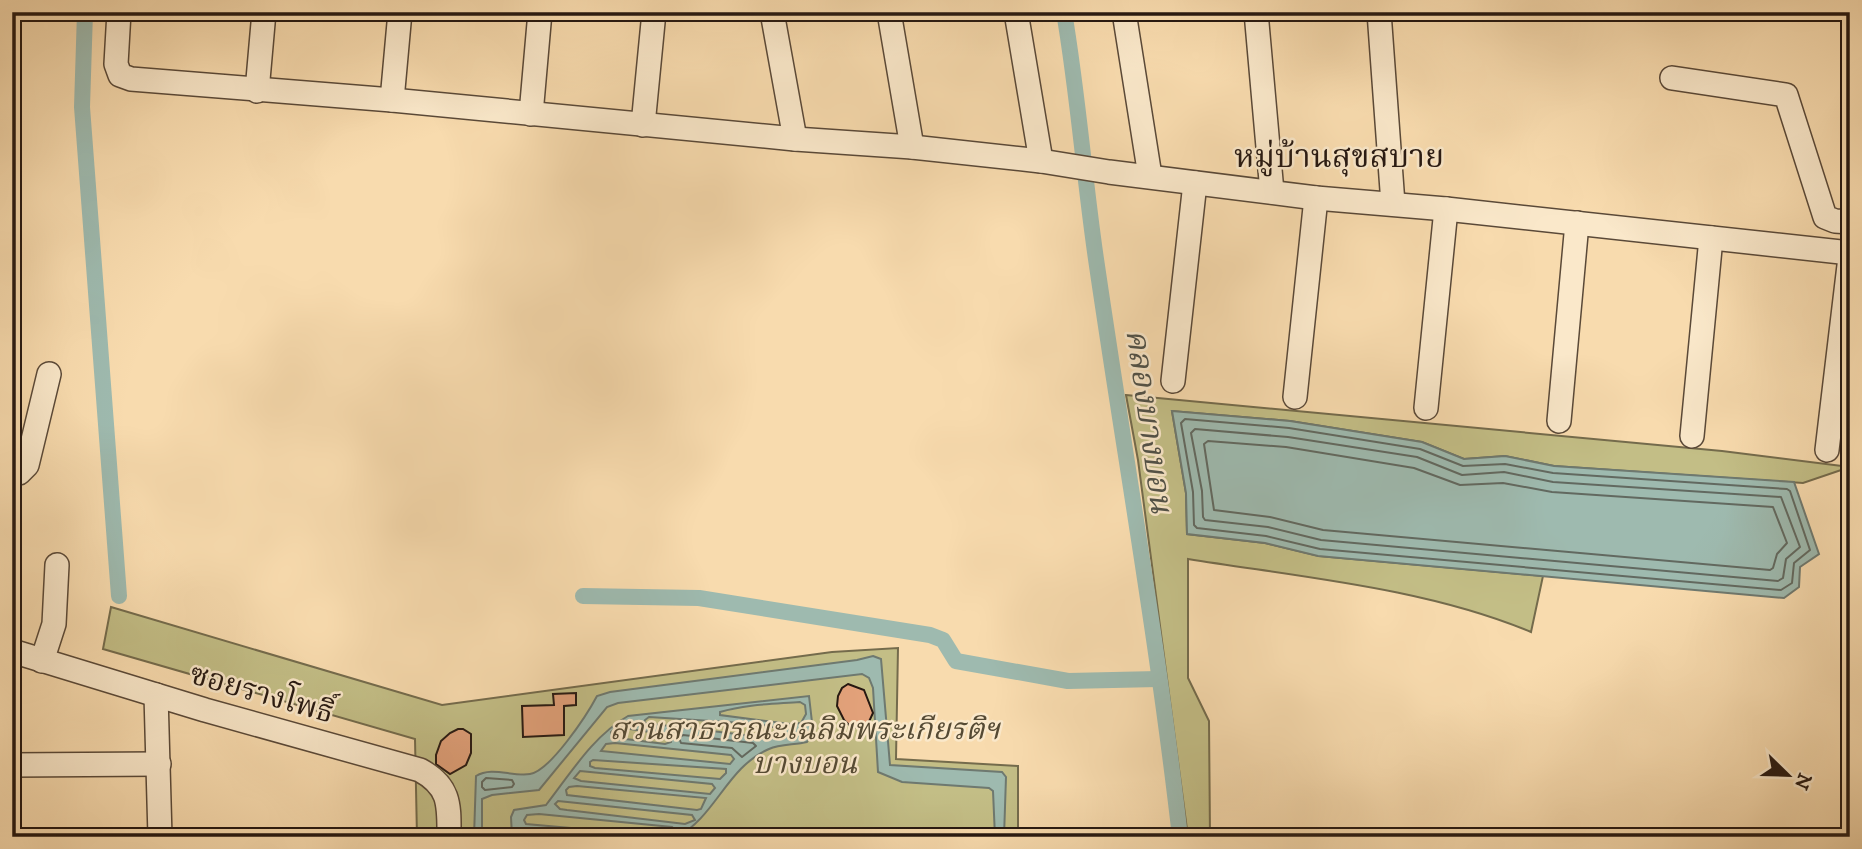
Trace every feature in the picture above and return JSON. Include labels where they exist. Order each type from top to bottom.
[{"type":"street","points":[[119,12],[116,64],[120,75],[131,79],[392,100],[795,139],[912,147],[1049,162],[1110,173],[1316,198],[1446,209],[1850,255],[1827,450]]},
{"type":"street","points":[[257,91],[264,12]]},
{"type":"street","points":[[392,100],[400,12]]},
{"type":"street","points":[[530,114],[540,12]]},
{"type":"street","points":[[643,125],[654,12]]},
{"type":"street","points":[[772,12],[795,139]]},
{"type":"street","points":[[888,12],[912,147]]},
{"type":"street","points":[[1016,12],[1049,162]]},
{"type":"street","points":[[1124,12],[1150,176]]},
{"type":"street","points":[[1256,12],[1272,192]]},
{"type":"street","points":[[1378,12],[1393,204]]},
{"type":"street","points":[[1672,78],[1786,95],[1825,217],[1850,222]]},
{"type":"street","points":[[1173,381],[1195,183]]},
{"type":"street","points":[[1296,397],[1316,198]]},
{"type":"street","points":[[1426,408],[1446,209]]},
{"type":"street","points":[[1559,421],[1577,223]]},
{"type":"street","points":[[1692,436],[1711,238]]},
{"type":"street","points":[[12,474],[27,465],[49,374]]},
{"type":"street","points":[[42,660],[54,624],[57,565]]},
{"type":"street","name":"ซอยรางโพธิ์","points":[[12,651],[421,770],[433,777],[443,789],[449,804],[449,837]]},
{"type":"street","points":[[156,695],[160,837]]},
{"type":"street","points":[[12,765],[159,764]]},
{"type":"green space","points":[[1126,395],[1722,451],[1850,467],[1803,483],[1554,466],[1505,456],[1464,459],[1422,442],[1290,421],[1172,411],[1186,493],[1187,534],[1265,543],[1319,556],[1543,576],[1531,632],[1491,617],[1406,594],[1188,559],[1188,678],[1209,721],[1210,837],[1188,837],[1138,460]]},
{"type":"green space","name":"สวนสาธารณะเฉลิมพระเกียรติฯ บางบอน","points":[[111,607],[442,705],[832,652],[898,648],[896,759],[1018,766],[1018,837],[417,837],[415,739],[103,649]]},
{"type":"water","points":[[1172,411],[1290,421],[1422,442],[1464,459],[1505,456],[1554,466],[1794,482],[1819,554],[1800,567],[1799,587],[1784,598],[1318,556],[1265,543],[1187,534],[1186,493]]},
{"type":"water","points":[[873,656],[881,659],[890,765],[1002,772],[1006,777],[1004,837],[995,837],[993,791],[989,788],[902,782],[878,772],[873,688],[869,678],[862,674],[618,703],[607,707],[539,790],[492,795],[482,799],[482,837],[474,837],[476,776],[489,772],[523,775],[538,771],[567,741],[597,696]]},
{"type":"water","points":[[809,696],[813,731],[807,742],[773,747],[742,767],[702,817],[677,837],[560,837],[560,832],[526,830],[524,837],[512,837],[511,817],[514,810],[546,805],[593,744],[628,716]],"holes":[[[800,702],[805,705],[806,714],[801,723],[790,724],[720,715],[720,712]],[[649,717],[758,724],[782,729],[784,733],[782,736],[770,738],[644,723]],[[617,727],[672,737],[671,742],[665,744],[612,735],[611,732]],[[615,743],[731,755],[734,759],[730,764],[601,751],[606,744]],[[593,760],[726,769],[726,773],[720,779],[590,766]],[[580,771],[712,784],[715,788],[710,794],[581,781],[574,778]],[[577,786],[706,798],[701,809],[697,810],[567,795],[566,790]],[[558,801],[692,815],[695,820],[685,824],[560,809],[555,804]],[[539,814],[672,827],[675,830],[669,836],[661,836],[526,824],[524,820],[527,815]]]},
{"type":"building","points":[[848,684],[864,690],[873,713],[867,726],[851,727],[837,706],[842,688]]},
{"type":"building","points":[[576,693],[576,705],[564,706],[564,735],[523,737],[522,706],[554,705],[553,694]]},
{"type":"building","points":[[458,729],[471,734],[471,753],[466,765],[450,774],[436,764],[436,755],[441,741]]},
{"type":"waterway","points":[[85,12],[82,107],[119,596]]},
{"type":"waterway","name":"คลองบางบอน","points":[[1064,12],[1096,259],[1151,620],[1180,837]]},
{"type":"waterway","points":[[583,596],[699,598],[930,635],[943,640],[956,661],[1068,681],[1158,679]]},
{"type":"district","name":"หมู่บ้านสุขสบาย","points":[[1339,156]]}]
